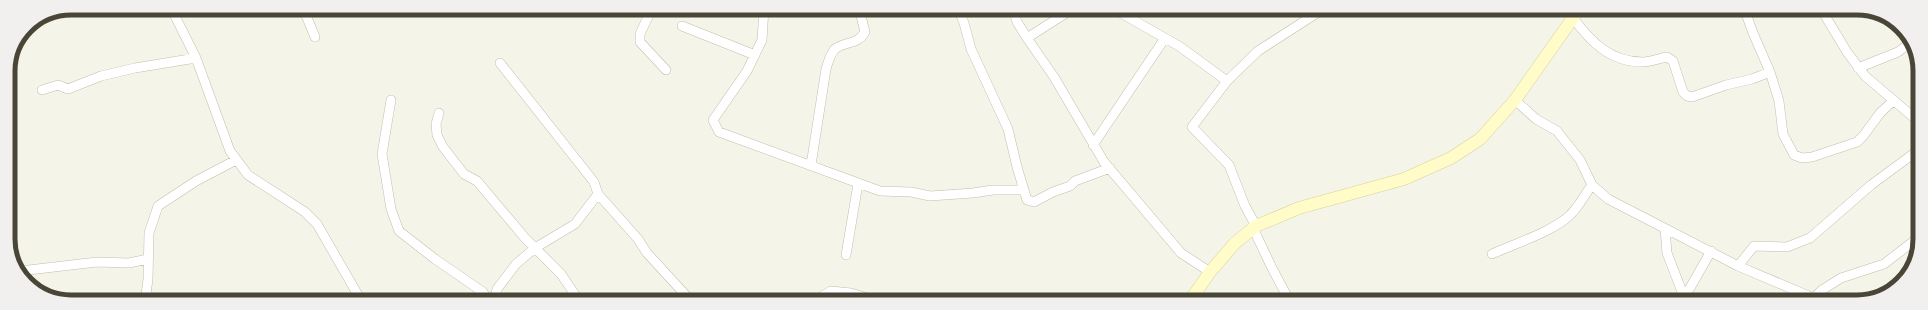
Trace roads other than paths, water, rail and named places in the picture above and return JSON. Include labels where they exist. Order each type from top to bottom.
[{"type":"main road","points":[[1194,295],[1210,272],[1235,243],[1255,227],[1299,208],[1404,179],[1451,158],[1480,139],[1515,100],[1575,15]]},
{"type":"street","points":[[174,15],[196,58],[230,151],[248,175],[305,212],[317,224],[358,295]]},
{"type":"street","points":[[306,15],[315,37]]},
{"type":"street","points":[[649,15],[640,34],[640,42],[666,70]]},
{"type":"street","points":[[764,15],[762,40],[748,71],[713,120],[719,132],[811,165],[858,184],[880,190],[911,192],[930,196],[994,190],[1024,190]]},
{"type":"street","points":[[811,165],[826,69],[830,55],[835,49],[858,41],[865,32],[861,15]]},
{"type":"street","points":[[961,15],[971,50],[1008,129],[1027,200],[1034,202],[1053,192],[1070,186],[1075,181],[1110,168]]},
{"type":"street","points":[[1016,15],[1018,22],[1054,77],[1093,145],[1110,168],[1182,253],[1210,272]]},
{"type":"street","points":[[1028,38],[1063,15]]},
{"type":"street","points":[[1124,15],[1165,38],[1227,81]]},
{"type":"street","points":[[1286,295],[1271,266],[1229,165],[1192,127],[1227,81],[1258,52],[1314,15]]},
{"type":"street","points":[[1577,15],[1589,40],[1604,51],[1629,60],[1645,62],[1667,57],[1673,61],[1683,92],[1687,96],[1692,97],[1726,84],[1752,79],[1770,72]]},
{"type":"street","points":[[1746,15],[1752,33],[1770,72],[1779,101],[1783,134],[1794,155],[1802,158],[1812,157],[1857,142],[1880,113],[1893,101]]},
{"type":"street","points":[[1825,15],[1858,68],[1875,86],[1913,117]]},
{"type":"street","points":[[682,26],[755,55]]},
{"type":"street","points":[[1093,145],[1165,38]]},
{"type":"street","points":[[1858,68],[1898,52],[1906,46]]},
{"type":"street","points":[[42,90],[58,85],[68,89],[101,76],[119,73],[135,68],[196,58]]},
{"type":"street","points":[[500,63],[594,182],[598,194],[638,239],[647,253],[686,295]]},
{"type":"street","points":[[392,100],[382,154],[391,210],[399,231],[436,260],[484,292],[486,295]]},
{"type":"street","points":[[1515,100],[1536,119],[1557,131],[1580,160],[1592,185],[1608,200],[1738,266],[1801,295]]},
{"type":"street","points":[[439,113],[436,124],[436,135],[443,148],[464,174],[477,181],[535,248],[561,274],[575,295]]},
{"type":"street","points":[[1738,266],[1754,246],[1787,247],[1810,238],[1871,185],[1913,156]]},
{"type":"street","points":[[145,295],[149,233],[156,210],[160,203],[236,160]]},
{"type":"street","points":[[846,255],[858,184]]},
{"type":"street","points":[[1492,254],[1551,227],[1569,216],[1582,203],[1586,192],[1592,185]]},
{"type":"street","points":[[496,295],[497,289],[516,264],[535,248],[574,224],[598,194]]},
{"type":"street","points":[[1665,229],[1667,253],[1681,295]]},
{"type":"street","points":[[1818,295],[1840,278],[1884,264],[1913,242]]},
{"type":"street","points":[[1686,295],[1711,251]]},
{"type":"street","points":[[25,270],[97,262],[129,263],[148,259]]},
{"type":"street","points":[[824,295],[831,291],[858,295]]}]
